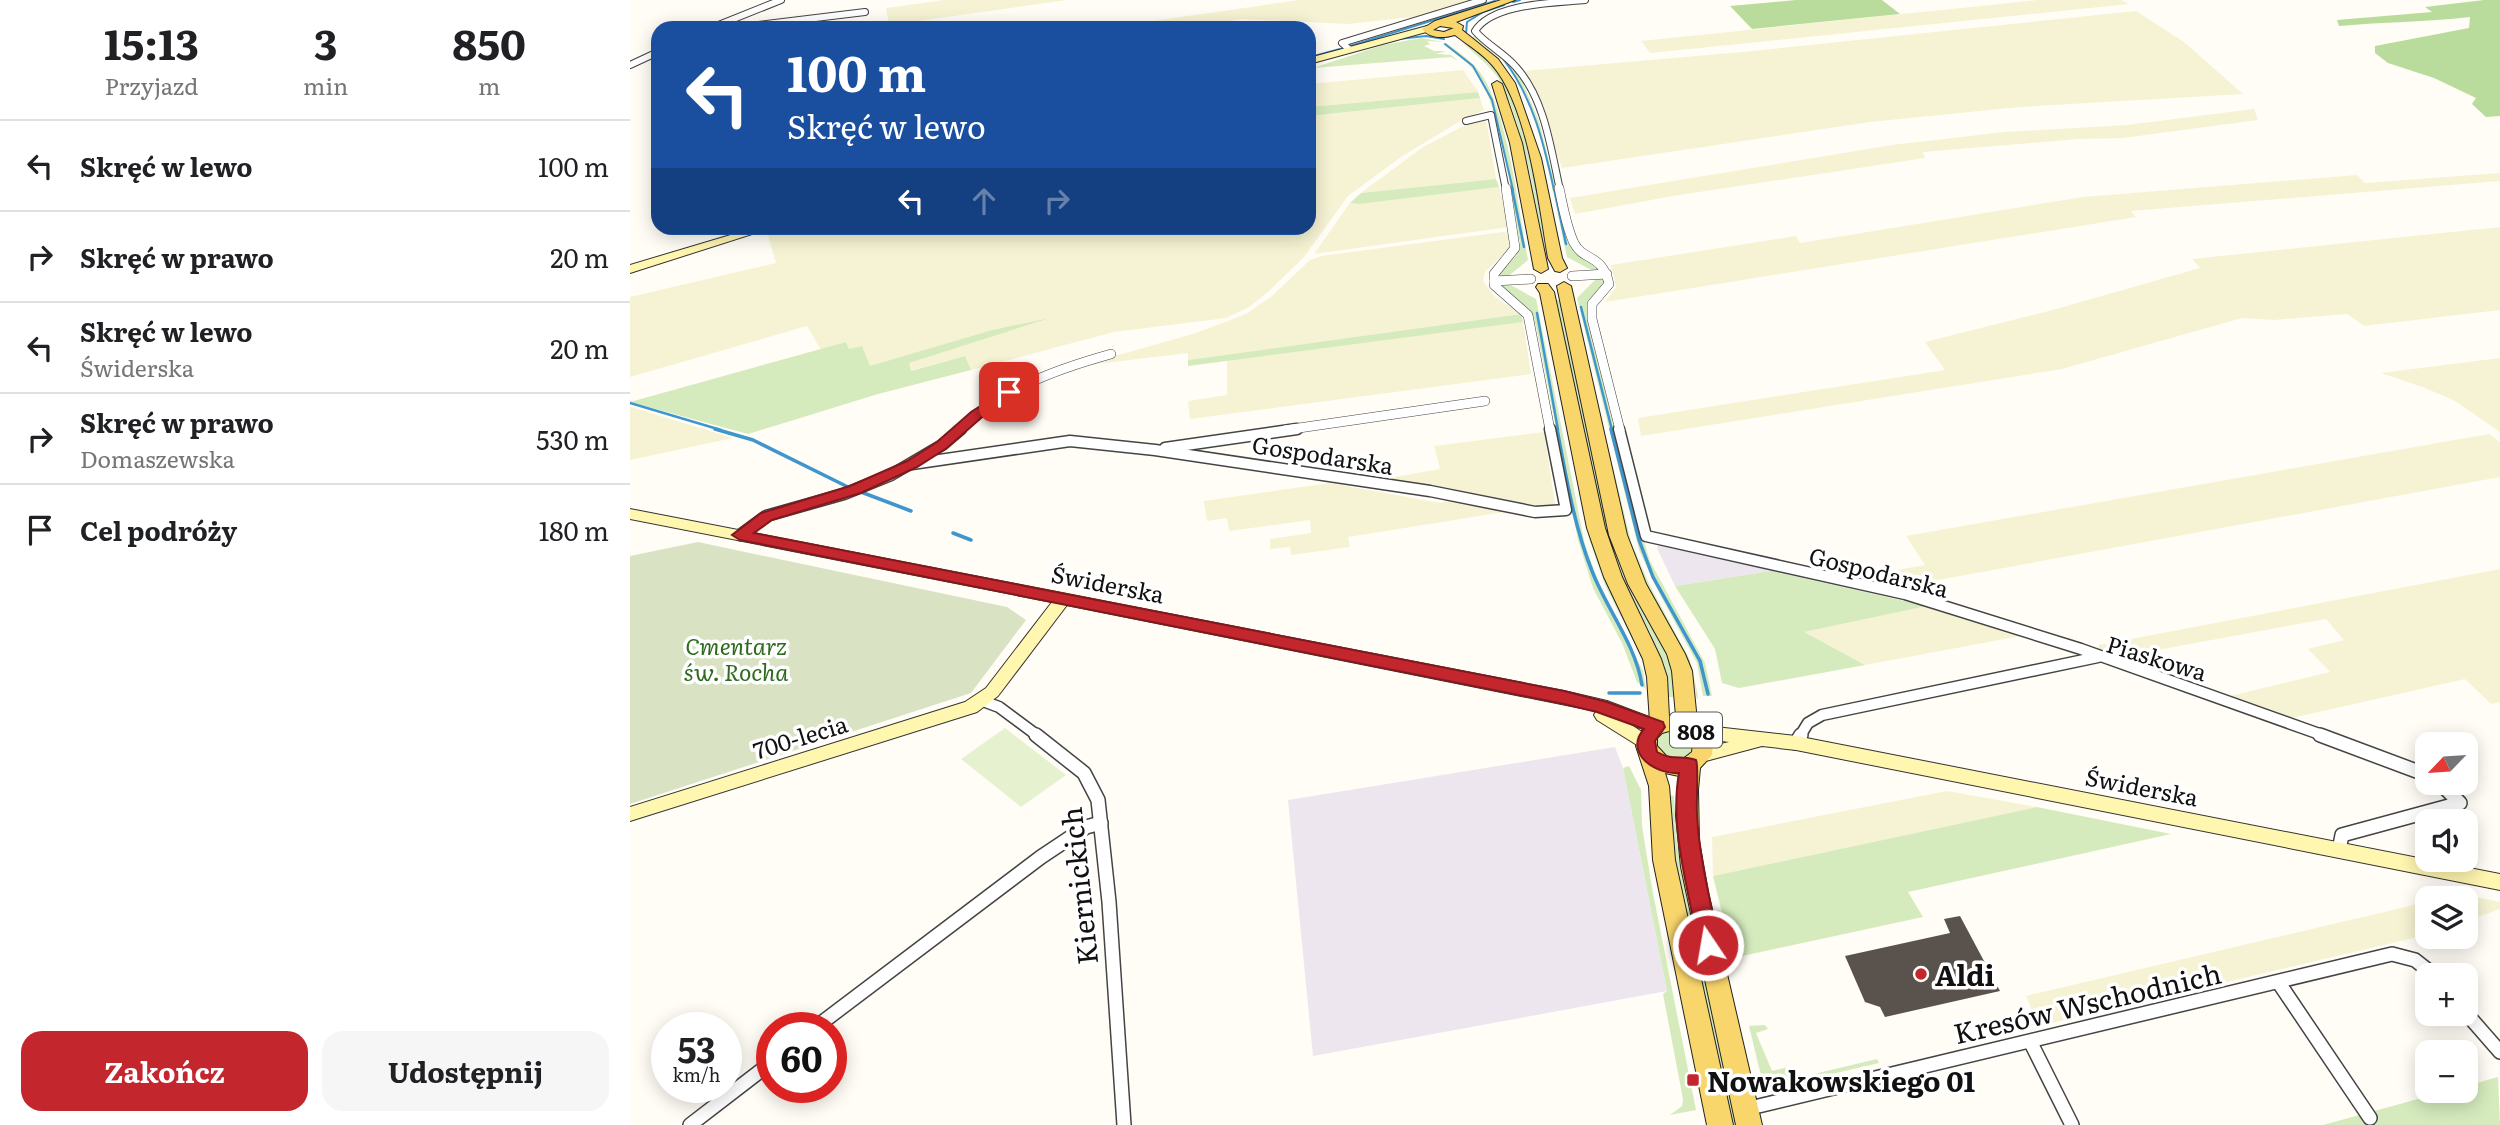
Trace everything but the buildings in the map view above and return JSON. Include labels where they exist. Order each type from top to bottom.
[{"type":"main road","points":[[1507,2],[1431,25],[1433,32],[1477,57],[1496,80],[1516,143],[1538,278],[1547,292],[1596,528],[1613,577],[1652,659],[1657,677],[1653,738],[1664,860],[1720,1125]]},
{"type":"main road","points":[[1316,59],[1382,39],[1457,28],[1473,12]]},
{"type":"main road","points":[[1444,23],[1457,28],[1499,66],[1512,90],[1526,128],[1555,258],[1566,277],[1618,535],[1637,584],[1682,671],[1692,728]]},
{"type":"main road","points":[[630,269],[742,235]]},
{"type":"main road","points":[[1538,278],[1566,277]]},
{"type":"main road","points":[[1538,278],[1566,277]]},
{"type":"main road","name":"Świderska","points":[[630,514],[1576,700],[1653,738]]},
{"type":"main road","points":[[983,701],[1063,599]]},
{"type":"main road","name":"700-lecia","points":[[630,814],[956,712],[983,701]]},
{"type":"main road","name":"808","points":[[1673,723],[1692,728],[1704,743],[1696,760],[1668,767],[1653,738],[1673,723]]},
{"type":"main road","name":"Świderska","points":[[1692,728],[1796,743],[2500,882]]},
{"type":"main road","name":"Świderska","points":[[1696,760],[1775,740]]},
{"type":"main road","points":[[1696,760],[1686,788],[1688,830],[1698,897],[1748,1117]]},
{"type":"street","points":[[728,21],[781,0]]},
{"type":"street","points":[[1349,49],[1342,43],[1483,0]]},
{"type":"street","points":[[1566,277],[1607,274],[1604,265],[1582,251],[1574,242],[1547,137],[1526,81],[1509,58],[1475,31],[1481,21],[1507,2],[1585,0]]},
{"type":"street","points":[[791,21],[865,12]]},
{"type":"street","points":[[630,65],[651,55]]},
{"type":"street","points":[[1466,121],[1490,115],[1514,229],[1515,248],[1497,269],[1493,281],[1538,278]]},
{"type":"street","name":"Gospodarska","points":[[1607,274],[1607,288],[1595,300],[1591,310],[1646,537],[1905,594],[2081,649],[2098,657]]},
{"type":"street","name":"Gospodarska","points":[[912,464],[921,465],[1048,442],[1070,441],[1155,450],[1430,491],[1535,512],[1566,510],[1528,315],[1499,291],[1493,281]]},
{"type":"street","points":[[740,535],[766,516],[856,490],[912,464],[942,445],[997,399],[1021,385],[1060,368],[1111,354]]},
{"type":"street","name":"Gospodarska","points":[[1155,450],[1485,401]]},
{"type":"street","name":"Piaskowa","points":[[1796,743],[1808,723],[1822,716],[2098,657],[2300,726],[2415,770]]},
{"type":"street","name":"Kiernickich","points":[[983,701],[999,707],[1070,760],[1084,774],[1098,800],[1110,902],[1124,1125]]},
{"type":"street","points":[[2340,850],[2342,835],[2460,803],[2452,795]]},
{"type":"street","points":[[836,1012],[1041,857],[1076,833],[1101,824]]},
{"type":"street","name":"Kresów Wschodnich","points":[[1748,1117],[2031,1043],[2392,954],[2406,955],[2423,963]]},
{"type":"street","points":[[2279,983],[2370,1118]]},
{"type":"street","points":[[2477,1026],[2500,1052]]},
{"type":"street","points":[[2031,1043],[2073,1125]]},
{"type":"street","points":[[690,1125],[756,1074]]},
{"type":"shaded area","points":[[944,0],[1067,0],[917,21],[888,21],[886,8]]},
{"type":"shaded area","points":[[1299,0],[1473,0],[1423,16],[1348,24],[1242,19],[1153,21]]},
{"type":"shaded area","points":[[2038,0],[2121,0],[2129,4],[1650,53],[1641,41]]},
{"type":"shaded area","points":[[2136,11],[2184,42],[2243,94],[2020,107],[1870,122],[1562,168],[1536,94],[1524,71],[1743,52]]},
{"type":"shaded area","points":[[1463,70],[1478,92],[1316,106],[1316,83]]},
{"type":"shaded area","points":[[1480,98],[1484,110],[1460,121],[1401,157],[1348,196],[1304,257],[1249,307],[1226,318],[1114,332],[971,370],[964,356],[910,371],[908,363],[1040,321],[992,330],[869,367],[849,349],[846,342],[821,350],[807,326],[630,377],[630,297],[776,263],[768,235],[1316,235],[1316,115]]},
{"type":"shaded area","points":[[2254,109],[2258,120],[2123,138],[1923,152],[1925,158],[1673,196],[1575,214],[1570,198],[1892,145],[2004,132],[2127,125]]},
{"type":"shaded area","points":[[1477,119],[1483,119],[1487,124],[1496,179],[1361,193],[1423,147]]},
{"type":"shaded area","points":[[2500,173],[2500,181],[2131,211],[2136,217],[1605,302],[1616,287],[1611,265],[1796,236],[1800,243],[2083,197],[2357,175],[2365,183]]},
{"type":"shaded area","points":[[1499,187],[1509,227],[1314,254],[1350,203]]},
{"type":"shaded area","points":[[2500,227],[2500,310],[2364,326],[2347,314],[2274,320],[2242,318],[2062,369],[1641,436],[1638,418],[1945,370],[1925,342],[2049,311],[2200,268],[2192,259]]},
{"type":"shaded area","points":[[1509,233],[1509,249],[1485,272],[1483,281],[1495,297],[1521,314],[1188,360],[1188,353],[1080,366],[1196,333],[1246,314],[1272,296],[1310,260],[1321,256]]},
{"type":"shaded area","points":[[1523,322],[1531,374],[1190,419],[1188,401],[1227,395],[1227,360]]},
{"type":"shaded area","points":[[2500,358],[2500,432],[2455,401],[2381,373]]},
{"type":"shaded area","points":[[631,407],[733,438],[630,460]]},
{"type":"shaded area","points":[[1544,432],[1555,504],[1527,508],[1378,480],[1440,469],[1434,446]]},
{"type":"shaded area","points":[[2489,434],[2500,442],[2500,477],[1911,585],[1868,575],[1925,565],[1906,536]]},
{"type":"shaded area","points":[[1330,483],[1440,503],[1456,499],[1511,511],[1348,537],[1350,547],[1291,555],[1290,547],[1270,549],[1270,539],[1311,533],[1310,520],[1229,531],[1227,518],[1207,521],[1204,501]]},
{"type":"shaded area","points":[[1659,545],[1672,545],[1771,571],[1675,586],[1657,548]]},
{"type":"shaded area","points":[[2500,569],[2500,702],[2491,704],[2465,679],[2292,718],[2230,696],[2330,672],[2308,649],[2344,640],[2326,619],[2119,657],[2097,650],[2099,645]]},
{"type":"shaded area","points":[[1927,606],[2021,636],[1865,665],[1803,632]]},
{"type":"shaded area","points":[[1615,747],[1623,768],[1667,991],[1313,1056],[1288,800]]},
{"type":"shaded area","points":[[1947,791],[2037,807],[1713,876],[1712,837]]},
{"type":"shaded area","points":[[2478,897],[2500,902],[2500,909],[2478,917]]},
{"type":"shaded area","points":[[2415,905],[2415,938],[2039,1026],[2026,996]]},
{"type":"green space","points":[[1796,0],[1882,0],[1900,14],[1752,29],[1730,6]]},
{"type":"green space","points":[[2500,0],[2500,116],[2486,117],[2472,104],[2476,98],[2434,78],[2388,63],[2375,53],[2375,46],[2469,28],[2470,17],[2339,26],[2337,20],[2432,12],[2425,7]]},
{"type":"green space","points":[[1476,36],[1505,57],[1521,79],[1539,121],[1567,234],[1601,270],[1595,272],[1567,257],[1546,161],[1523,89],[1509,67],[1472,37]]},
{"type":"green space","points":[[1421,38],[1443,42],[1427,41],[1430,44],[1424,46],[1434,51],[1446,51],[1436,54],[1451,55],[1458,61],[1451,57],[1316,68],[1383,45]]},
{"type":"green space","points":[[1461,40],[1494,67],[1508,89],[1530,160],[1549,256],[1546,256],[1529,169],[1511,105],[1498,78]]},
{"type":"green space","points":[[1446,43],[1482,75],[1491,92],[1506,138],[1528,260],[1506,278],[1498,274],[1517,254],[1520,242],[1498,126],[1482,83],[1469,65],[1443,44]]},
{"type":"green space","points":[[1478,92],[1480,98],[1316,115],[1316,106]]},
{"type":"green space","points":[[1496,179],[1499,187],[1350,203],[1361,193]]},
{"type":"green space","points":[[1598,277],[1604,278],[1605,284],[1591,301],[1587,314],[1629,492],[1650,561],[1705,663],[1712,696],[1703,696],[1697,663],[1639,550],[1577,298]]},
{"type":"green space","points":[[1507,283],[1536,299],[1585,545],[1601,589],[1643,671],[1646,689],[1637,682],[1622,643],[1593,588],[1578,540],[1536,326],[1529,309],[1501,287]]},
{"type":"green space","points":[[1543,300],[1602,573],[1647,668],[1605,585],[1589,539]]},
{"type":"green space","points":[[1555,300],[1559,300],[1609,530],[1637,600],[1670,659],[1678,697],[1667,697],[1651,634],[1623,580],[1607,539]]},
{"type":"green space","points":[[1573,300],[1631,542],[1692,669],[1646,584],[1625,532]]},
{"type":"green space","points":[[1521,314],[1523,322],[1188,366],[1188,360]]},
{"type":"green space","points":[[1050,318],[909,363],[911,371],[965,356],[971,370],[878,394],[748,434],[630,402],[846,342],[849,349],[862,346],[870,366],[992,330]]},
{"type":"green space","name":"Cmentarz św. Rocha","points":[[698,542],[1007,607],[1026,620],[971,693],[630,804],[630,556]]},
{"type":"green space","points":[[1771,571],[1927,606],[1804,632],[1865,665],[1739,688],[1722,683],[1715,649],[1675,586]]},
{"type":"green space","points":[[1005,728],[1066,775],[1021,807],[961,759]]},
{"type":"green space","points":[[1674,729],[1686,733],[1693,742],[1692,751],[1675,760],[1665,756],[1654,741],[1661,732]]},
{"type":"green space","points":[[1629,766],[1641,790],[1642,826],[1652,888],[1696,1110],[1670,1115],[1682,1106],[1683,1099],[1663,994],[1667,991],[1623,768]]},
{"type":"green space","points":[[1668,795],[1674,796],[1677,843],[1739,1125],[1732,1125],[1675,865]]},
{"type":"green space","points":[[2037,807],[2171,834],[1908,892],[1923,917],[1733,958],[1713,876]]},
{"type":"green space","points":[[1765,1025],[1768,1029],[1756,1033],[1772,1071],[1788,1067],[1793,1079],[1877,1059],[1879,1063],[1767,1089],[1762,1080],[1749,1026]]},
{"type":"green space","points":[[2498,1077],[2500,1125],[2323,1125],[2415,1100],[2415,1103],[2478,1103],[2478,1083]]},
{"type":"waterway","points":[[1513,2],[1520,0]]},
{"type":"waterway","points":[[1350,46],[1495,1]]},
{"type":"waterway","points":[[1466,34],[1467,22],[1483,12],[1504,5]]},
{"type":"waterway","points":[[1398,39],[1426,36],[1444,39]]},
{"type":"waterway","points":[[1445,44],[1473,66],[1492,100],[1513,190]]},
{"type":"waterway","points":[[1316,55],[1340,49]]},
{"type":"waterway","points":[[1504,60],[1530,106],[1554,190]]},
{"type":"waterway","points":[[1512,188],[1524,247]]},
{"type":"waterway","points":[[1554,188],[1566,244]]},
{"type":"waterway","points":[[1581,307],[1612,430]]},
{"type":"waterway","points":[[1537,313],[1558,430]]},
{"type":"waterway","points":[[630,403],[721,430]]},
{"type":"waterway","points":[[715,429],[753,440],[848,487]]},
{"type":"waterway","points":[[1557,429],[1580,536],[1598,585],[1633,655],[1642,685]]},
{"type":"waterway","points":[[1611,429],[1639,540],[1653,577],[1700,661],[1708,694]]},
{"type":"waterway","points":[[861,492],[911,511]]},
{"type":"waterway","points":[[953,533],[971,540]]},
{"type":"waterway","points":[[1609,693],[1640,693]]},
{"type":"place","name":"Aldi","points":[[1921,974]]},
{"type":"place","name":"Nowakowskiego 01","points":[[1693,1080]]},
{"type":"route","points":[[1009,392],[976,415],[942,445],[912,464],[856,490],[766,516],[740,535],[1564,697],[1601,706],[1656,727],[1649,732],[1646,739],[1645,747],[1650,757],[1668,767],[1690,765],[1686,788],[1688,830],[1708,945]]}]
